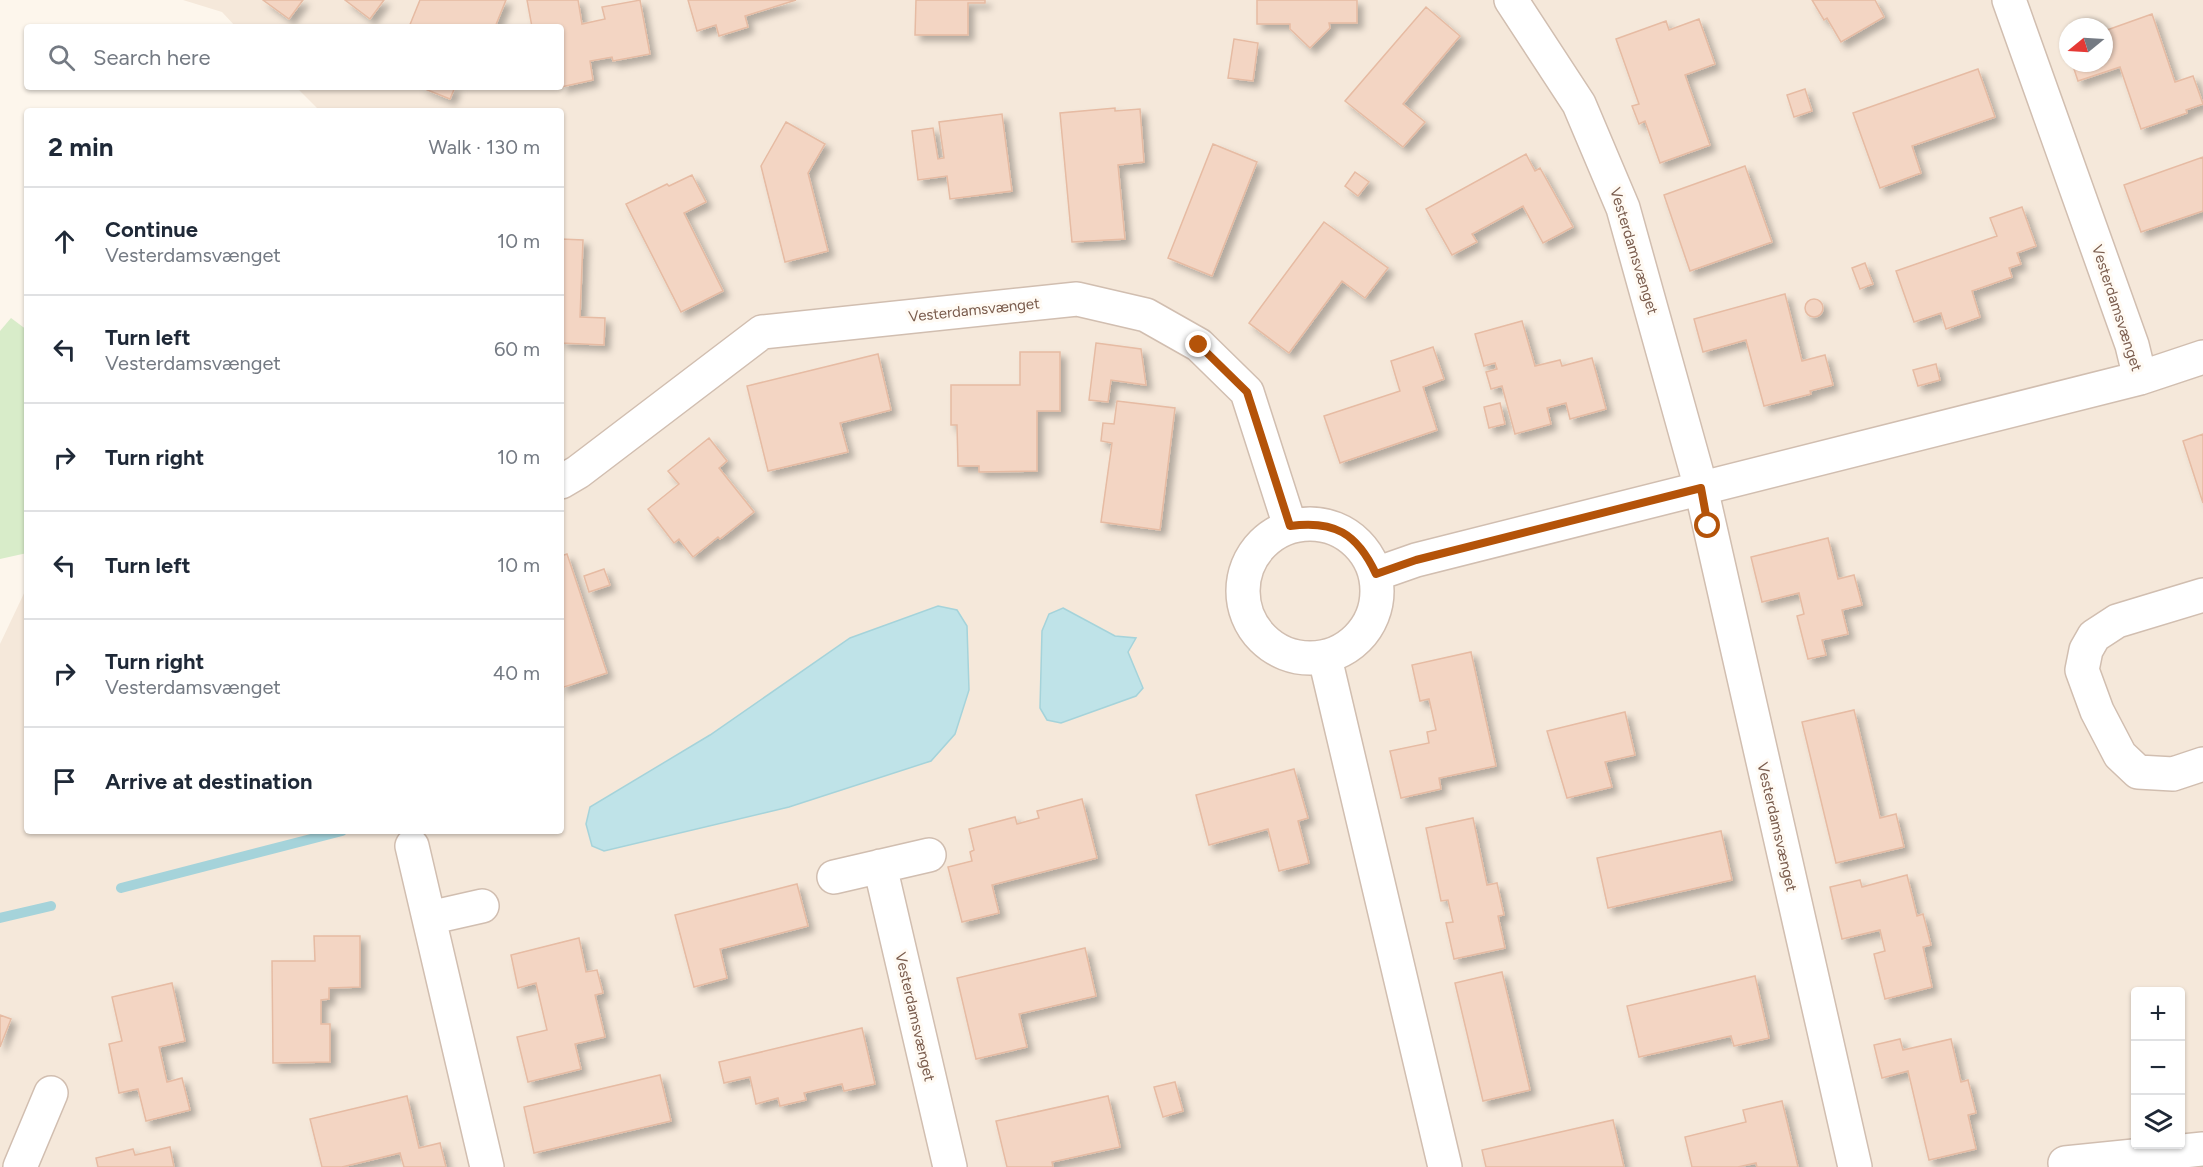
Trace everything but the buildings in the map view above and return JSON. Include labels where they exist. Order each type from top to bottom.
[{"type":"street","name":"Vesterdamsvænget","points":[[1511,0],[1579,104],[1623,208],[1701,488],[1854,1167]]},
{"type":"street","name":"Vesterdamsvænget","points":[[2009,0],[2132,345],[2140,378]]},
{"type":"street","name":"Vesterdamsvænget","points":[[567,469],[762,332],[1077,299],[1146,315],[1199,345],[1247,392],[1290,526]]},
{"type":"street","name":"Vesterdamsvænget","points":[[1376,574],[1416,560],[2140,378],[2203,357]]},
{"type":"street","points":[[1311,523],[1333,527],[1342,532],[1352,538],[1367,554],[1376,574],[1378,601],[1368,627],[1350,646],[1325,658],[1295,658],[1269,645],[1250,623],[1242,594],[1247,565],[1258,549],[1264,541],[1290,526],[1311,523]]},
{"type":"street","points":[[2203,596],[2117,621],[2094,636],[2086,650],[2082,670],[2097,711],[2120,755],[2138,772],[2173,774],[2203,764]]},
{"type":"street","points":[[1325,658],[1445,1167]]},
{"type":"street","points":[[412,846],[487,1167]]},
{"type":"street","points":[[834,877],[929,855]]},
{"type":"street","name":"Vesterdamsvænget","points":[[880,866],[950,1167]]},
{"type":"street","points":[[429,918],[482,906]]},
{"type":"street","points":[[20,1167],[51,1093]]},
{"type":"street","points":[[2065,1164],[2203,1149]]},
{"type":"shaded area","points":[[183,0],[2203,0],[2203,1167],[0,1167],[0,644],[24,593],[24,834],[564,834],[564,108],[317,108],[299,90],[564,90],[564,24],[233,24],[222,12]]},
{"type":"green space","points":[[11,318],[24,328],[24,554],[0,559],[0,331]]},
{"type":"water","points":[[938,606],[957,610],[967,626],[969,690],[955,734],[931,761],[789,807],[604,851],[592,846],[586,824],[590,807],[710,735],[850,638]]},
{"type":"water","points":[[1063,608],[1115,636],[1136,638],[1128,652],[1143,688],[1136,696],[1061,723],[1047,720],[1040,708],[1042,631],[1049,614]]},
{"type":"waterway","points":[[121,888],[330,834]]},
{"type":"waterway","points":[[0,918],[51,906]]},
{"type":"route","points":[[1199,345],[1247,392],[1276,489],[1290,526],[1311,523],[1333,527],[1352,538],[1367,554],[1376,574],[1416,560],[1701,488],[1708,526]]}]
